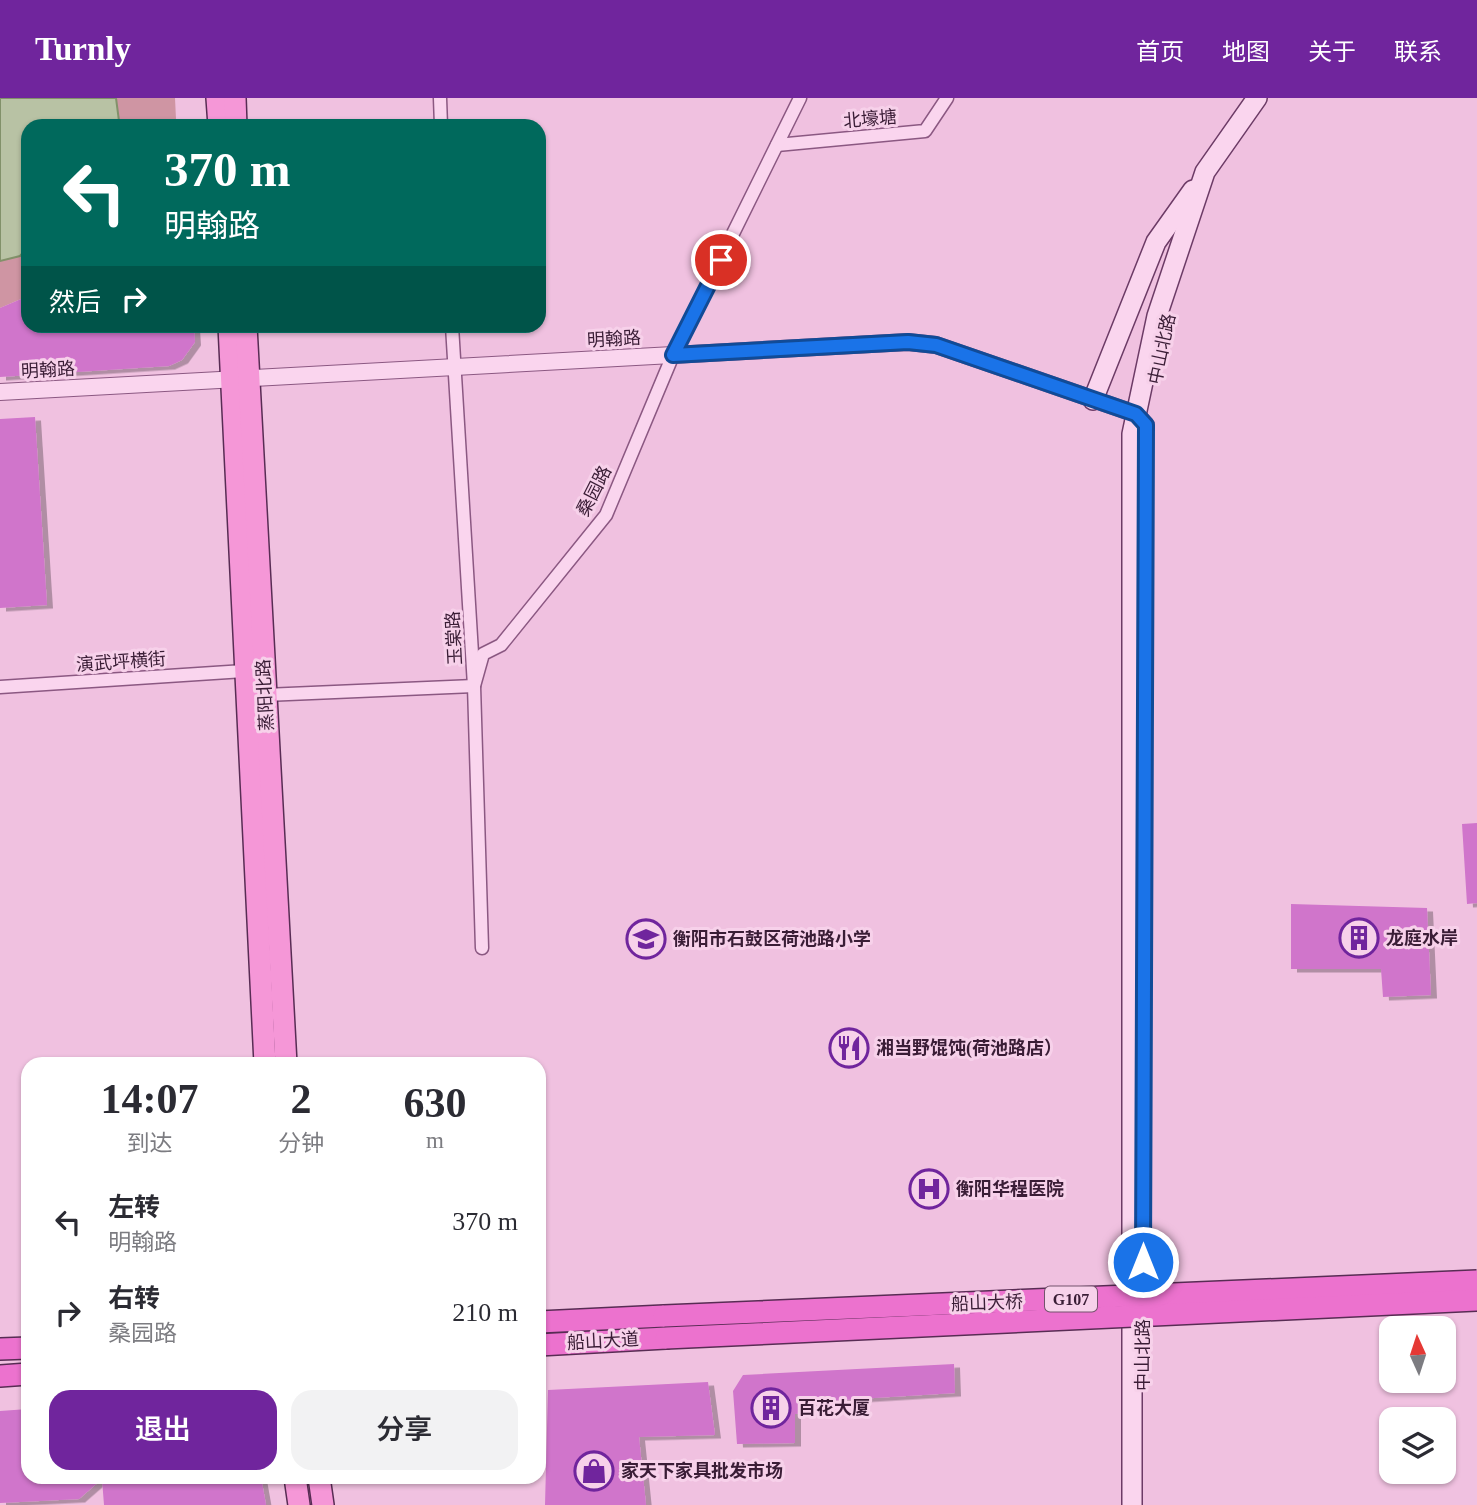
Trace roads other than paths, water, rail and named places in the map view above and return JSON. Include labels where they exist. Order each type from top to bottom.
[{"type":"highway","name":"船山大桥","points":[[664,1316],[1477,1281]]},
{"type":"highway","name":"船山大桥","points":[[666,1338],[1477,1300]]},
{"type":"highway","name":"船山大道","points":[[546,1322],[664,1316]]},
{"type":"highway","name":"船山大道","points":[[546,1345],[666,1338]]},
{"type":"highway","points":[[0,1349],[21,1348]]},
{"type":"highway","points":[[0,1376],[21,1374]]},
{"type":"main road","points":[[217,98],[218,119]]},
{"type":"main road","points":[[235,98],[236,119]]},
{"type":"main road","name":"中山北路","points":[[1093,400],[1156,242],[1257,98]]},
{"type":"main road","name":"中山北路","points":[[1143,1505],[1139,421],[1167,319],[1214,176],[1267,98]]},
{"type":"main road","name":"中山北路","points":[[1132,1505],[1139,421],[1157,316],[1205,172]]},
{"type":"main road","name":"蒸阳北路","points":[[230,333],[241,382],[265,695],[286,1057]]},
{"type":"main road","name":"蒸阳北路","points":[[245,333],[241,382],[244,671],[265,1057]]},
{"type":"main road","points":[[296,1484],[299,1505]]},
{"type":"main road","points":[[320,1484],[323,1505]]},
{"type":"street","points":[[440,98],[442,119]]},
{"type":"street","name":"桑园路","points":[[474,685],[483,654],[501,645],[606,515],[671,359],[800,98]]},
{"type":"street","name":"北壕塘","points":[[777,145],[925,131],[950,99]]},
{"type":"street","name":"玉棠路","points":[[452,333],[474,685],[482,948]]},
{"type":"street","name":"明翰路","points":[[671,359],[908,342],[936,345],[1093,400],[1139,421]]},
{"type":"street","name":"明翰路","points":[[0,392],[909,349],[935,352],[1139,421]]},
{"type":"street","name":"明翰路","points":[[0,399],[241,382]]},
{"type":"street","name":"演武坪横街","points":[[0,687],[244,671]]},
{"type":"street","points":[[265,695],[474,685]]},
{"type":"place","name":"龙庭水岸","points":[[1359,938]]},
{"type":"place","name":"衡阳市石鼓区荷池路小学","points":[[646,939]]},
{"type":"place","name":"湘当野馄饨(荷池路店）","points":[[849,1048]]},
{"type":"place","name":"衡阳华程医院","points":[[929,1189]]},
{"type":"place","name":"百花大厦","points":[[771,1408]]},
{"type":"place","name":"家天下家具批发市场","points":[[594,1471]]}]
